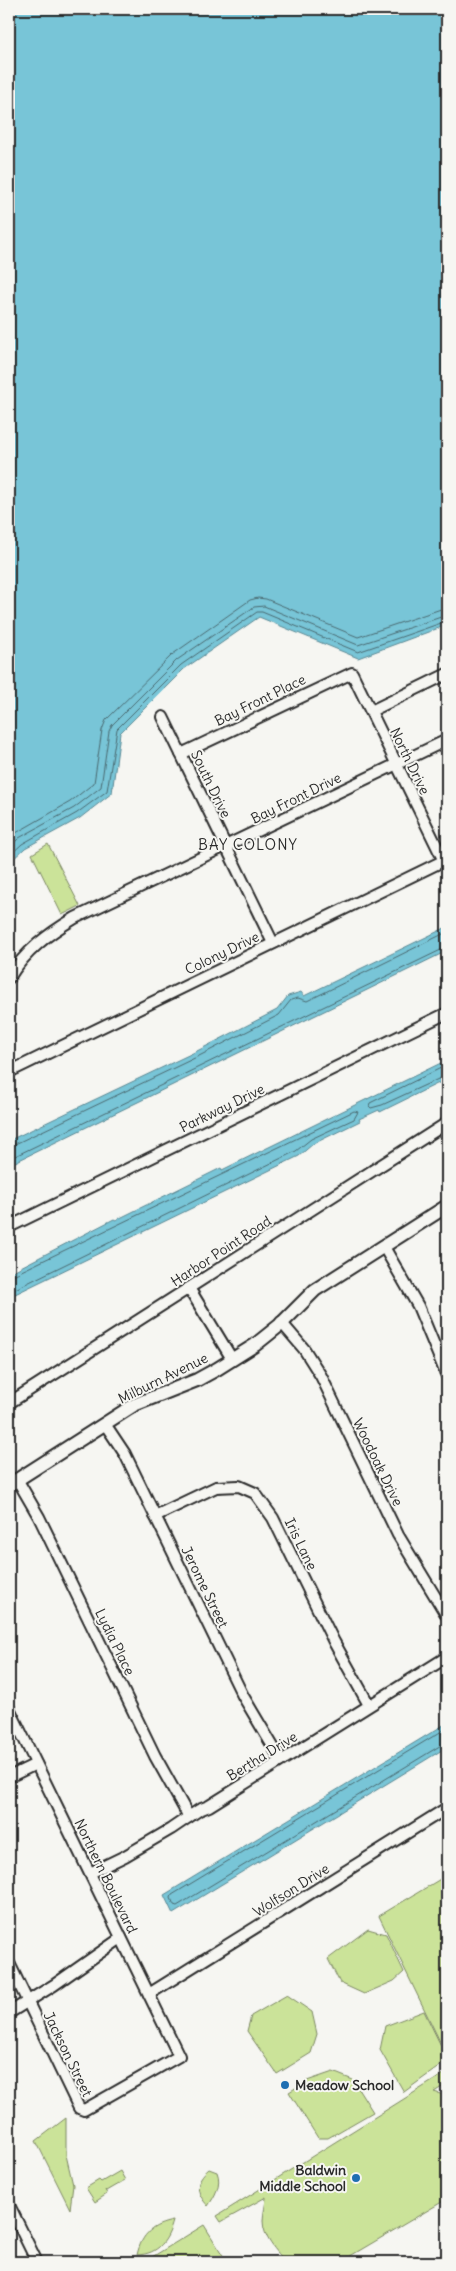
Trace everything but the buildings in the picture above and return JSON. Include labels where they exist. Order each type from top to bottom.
[{"type":"main road","name":"Milburn Avenue","points":[[13,1482],[134,1405],[197,1380],[255,1345],[315,1290],[447,1206]]},
{"type":"street","name":"North Drive","points":[[352,673],[446,860]]},
{"type":"street","name":"Bay Front Place","points":[[181,754],[352,673]]},
{"type":"street","points":[[371,711],[447,674]]},
{"type":"street","name":"South Drive","points":[[163,717],[273,943]]},
{"type":"street","name":"Bay Front Drive","points":[[9,978],[30,950],[50,933],[75,918],[447,740]]},
{"type":"street","name":"Colony Drive","points":[[9,1072],[446,860]]},
{"type":"street","name":"Parkway Drive","points":[[9,1227],[447,1013]]},
{"type":"street","name":"Harbor Point Road","points":[[9,1403],[447,1123]]},
{"type":"street","points":[[384,1247],[418,1306],[447,1376]]},
{"type":"street","points":[[189,1288],[232,1358]]},
{"type":"street","name":"Woodoak Drive","points":[[282,1322],[321,1376],[398,1535],[447,1616]]},
{"type":"street","name":"Jerome Street","points":[[105,1424],[125,1454],[242,1696],[281,1760]]},
{"type":"street","name":"Lydia Place","points":[[13,1482],[39,1517],[155,1756],[189,1817]]},
{"type":"street","name":"Iris Lane","points":[[155,1516],[216,1487],[239,1486],[255,1493],[273,1518],[334,1642],[368,1705]]},
{"type":"street","name":"Bertha Drive","points":[[90,1874],[125,1856],[447,1657]]},
{"type":"street","name":"Northern Boulevard","points":[[9,1708],[179,2056]]},
{"type":"street","points":[[9,1777],[36,1764]]},
{"type":"street","name":"Wolfson Drive","points":[[149,1994],[447,1808]]},
{"type":"street","points":[[9,2012],[54,1985],[121,1938]]},
{"type":"street","name":"Jackson Street","points":[[9,1963],[79,2108],[84,2110],[179,2056]]},
{"type":"street","points":[[9,2205],[37,2262]]},
{"type":"green space","points":[[48,844],[80,906],[62,915],[32,854]]},
{"type":"green space","points":[[447,1875],[447,2056],[379,1916]]},
{"type":"green space","points":[[368,1929],[386,1934],[404,1972],[394,1981],[364,1994],[340,1983],[328,1959]]},
{"type":"green space","points":[[287,1995],[312,2012],[317,2034],[311,2053],[277,2074],[247,2031],[251,2016]]},
{"type":"green space","points":[[424,2011],[446,2056],[440,2066],[404,2092],[380,2050],[385,2026]]},
{"type":"green space","points":[[333,2072],[353,2080],[373,2112],[328,2138],[318,2138],[289,2092],[307,2081]]},
{"type":"green space","name":"Baldwin Middle School","points":[[447,2072],[447,2084],[434,2092],[447,2096],[447,2199],[340,2262],[286,2262],[265,2233],[263,2221],[266,2197],[221,2222],[217,2216]]},
{"type":"green space","points":[[66,2118],[66,2155],[73,2185],[70,2209],[36,2141]]},
{"type":"green space","points":[[209,2169],[217,2172],[219,2181],[215,2194],[208,2206],[201,2196],[198,2187],[201,2178]]},
{"type":"green space","points":[[120,2171],[125,2180],[105,2190],[107,2194],[95,2202],[86,2188]]},
{"type":"green space","points":[[173,2221],[165,2240],[157,2249],[137,2255],[142,2241],[149,2231]]},
{"type":"green space","points":[[204,2225],[227,2262],[144,2262]]},
{"type":"water","points":[[9,9],[350,9],[370,11],[447,9],[447,625],[358,658],[259,617],[184,669],[120,733],[112,793],[80,818],[25,848],[9,863]]},
{"type":"water","points":[[447,927],[447,951],[9,1165],[9,1138],[12,1139],[199,1050],[277,1010],[288,996],[301,992],[304,996]]},
{"type":"water","points":[[447,1060],[447,1079],[380,1112],[379,1110],[359,1119],[360,1121],[313,1144],[299,1156],[9,1297],[9,1273],[114,1219],[116,1220],[221,1168],[222,1170]]},
{"type":"water","points":[[447,1723],[447,1747],[173,1914],[164,1895]]},
{"type":"place","name":"Meadow School","points":[[285,2085]]},
{"type":"place","name":"Baldwin Middle School","points":[[356,2178]]},
{"type":"district","name":"BAY COLONY","points":[[248,845]]}]
